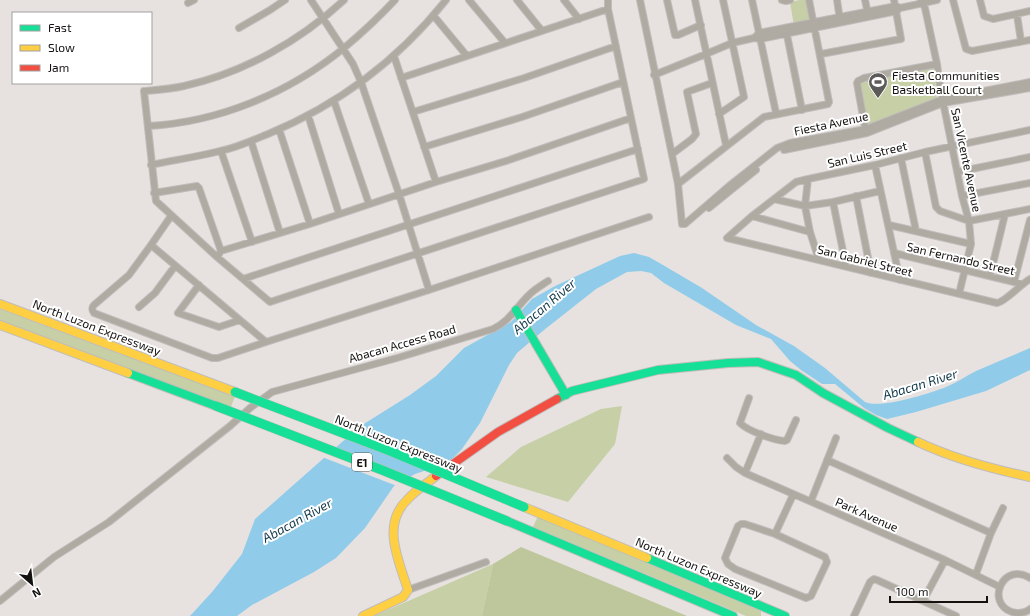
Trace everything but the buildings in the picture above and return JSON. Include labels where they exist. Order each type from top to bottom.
[{"type":"main road","name":"North Luzon Expressway","points":[[0,304],[390,451],[785,616]]},
{"type":"main road","points":[[517,311],[564,391]]},
{"type":"main road","name":"E1","points":[[0,325],[382,470],[733,616]]},
{"type":"main road","points":[[363,616],[403,597],[408,590],[392,540],[392,525],[398,511],[406,500],[453,463],[498,432],[564,391],[572,391],[658,370],[728,363],[758,362],[778,368],[796,376],[823,393],[888,428],[930,448],[968,462],[1030,477]]},
{"type":"street","points":[[239,28],[285,0]]},
{"type":"street","points":[[311,0],[344,49],[361,82],[399,194],[429,290]]},
{"type":"street","points":[[344,0],[323,18],[293,40],[237,69],[183,87],[144,91],[149,126],[154,193],[157,204],[270,302],[644,179],[608,9],[608,0]]},
{"type":"street","points":[[149,126],[192,120],[239,108],[283,88],[344,49],[372,24],[395,0]]},
{"type":"street","points":[[151,165],[221,151],[251,141],[279,129],[334,101],[394,56],[446,0]]},
{"type":"street","points":[[469,0],[505,43]]},
{"type":"street","points":[[517,0],[542,31]]},
{"type":"street","points":[[564,0],[579,19]]},
{"type":"street","points":[[640,0],[654,75],[678,184],[764,117],[828,104],[829,102],[821,54],[809,0]]},
{"type":"street","points":[[667,0],[675,35],[701,25]]},
{"type":"street","points":[[695,0],[726,146]]},
{"type":"street","points":[[719,114],[744,96],[723,0]]},
{"type":"street","points":[[752,0],[757,37],[776,114]]},
{"type":"street","points":[[782,0],[790,0]]},
{"type":"street","points":[[836,0],[840,20]]},
{"type":"street","points":[[865,0],[868,14]]},
{"type":"street","points":[[654,75],[732,42],[868,14],[897,6],[937,0]]},
{"type":"street","points":[[953,0],[966,50],[972,51],[1030,40]]},
{"type":"street","points":[[980,0],[984,16],[993,19],[1030,11]]},
{"type":"street","name":"San Vicente Avenue","points":[[924,3],[957,172],[969,221],[971,244],[959,294]]},
{"type":"street","points":[[821,54],[900,40],[897,6]]},
{"type":"street","points":[[402,78],[608,9]]},
{"type":"street","points":[[433,15],[467,56]]},
{"type":"street","points":[[1017,15],[1021,42]]},
{"type":"street","points":[[786,31],[802,110]]},
{"type":"street","points":[[413,112],[524,78],[616,46]]},
{"type":"street","points":[[394,56],[436,182]]},
{"type":"street","points":[[866,131],[857,83],[858,81],[864,78],[937,64]]},
{"type":"street","points":[[424,147],[522,117],[623,82]]},
{"type":"street","name":"Fiesta Avenue","points":[[678,184],[684,225],[778,149],[866,131],[943,101],[1030,82]]},
{"type":"street","points":[[672,154],[692,139],[696,134],[687,92],[712,83]]},
{"type":"street","name":"Fiesta Avenue","points":[[943,101],[1030,88]]},
{"type":"street","points":[[334,101],[369,204]]},
{"type":"street","points":[[308,115],[339,214]]},
{"type":"street","points":[[217,257],[221,251],[509,160],[631,118]]},
{"type":"street","points":[[279,129],[310,224]]},
{"type":"street","name":"San Luis Street","points":[[727,238],[752,216],[796,182],[875,166],[925,152],[1030,130]]},
{"type":"street","points":[[251,141],[280,233]]},
{"type":"street","points":[[243,279],[638,149]]},
{"type":"street","points":[[221,151],[252,242]]},
{"type":"street","points":[[925,152],[938,210],[969,221],[1030,209]]},
{"type":"street","points":[[957,172],[1030,157]]},
{"type":"street","points":[[901,158],[916,231]]},
{"type":"street","points":[[875,166],[900,280]]},
{"type":"street","points":[[808,179],[805,206],[810,232],[819,260]]},
{"type":"street","points":[[962,196],[1030,183]]},
{"type":"street","points":[[154,193],[197,186],[200,188],[221,251]]},
{"type":"street","points":[[774,199],[805,206],[833,202],[880,192]]},
{"type":"street","points":[[856,196],[871,273]]},
{"type":"street","points":[[833,202],[846,266]]},
{"type":"street","points":[[990,276],[1005,214]]},
{"type":"street","points":[[171,216],[129,275],[94,305],[92,310],[94,313],[212,358],[218,358],[429,290],[649,217]]},
{"type":"street","points":[[752,216],[810,232]]},
{"type":"street","points":[[1014,282],[1030,220]]},
{"type":"street","points":[[889,225],[971,244]]},
{"type":"street","name":"San Gabriel Street","points":[[727,238],[997,303],[1003,301],[1022,284]]},
{"type":"street","points":[[151,245],[266,342]]},
{"type":"street","name":"San Fernando Street","points":[[894,253],[1022,284]]},
{"type":"street","points":[[139,307],[155,293],[175,266]]},
{"type":"street","points":[[1022,284],[1030,279]]},
{"type":"street","name":"Abacan Access Road","points":[[0,601],[54,557],[109,522],[230,426],[250,408],[272,392],[397,358],[493,329],[506,321],[517,311],[530,294],[548,280]]},
{"type":"street","points":[[199,285],[178,313],[219,327],[240,320]]},
{"type":"street","points":[[749,398],[740,422],[761,434],[785,441],[787,440],[796,420]]},
{"type":"street","points":[[745,473],[761,434]]},
{"type":"street","points":[[811,501],[836,438]]},
{"type":"street","name":"Park Avenue","points":[[727,458],[745,473],[976,574],[1000,587]]},
{"type":"street","points":[[827,460],[991,533]]},
{"type":"street","points":[[775,534],[793,494]]},
{"type":"street","points":[[976,574],[991,533],[1003,508]]},
{"type":"street","points":[[741,524],[775,534],[825,557],[827,562],[811,596],[806,598],[735,569],[728,564],[725,558],[738,526],[741,524]]},
{"type":"street","points":[[923,601],[944,560]]},
{"type":"street","points":[[408,590],[486,562]]},
{"type":"street","points":[[1030,569],[1028,577],[1018,574],[1008,576],[1002,583],[998,592],[1000,600],[1008,610],[1020,613],[1030,609]]},
{"type":"street","points":[[854,616],[870,582],[874,579],[956,616]]},
{"type":"green space","points":[[807,0],[811,23],[794,26],[790,2]]},
{"type":"green space","points":[[933,66],[937,99],[868,125],[858,82]]},
{"type":"green space","points":[[0,309],[235,396],[231,407],[0,322]]},
{"type":"green space","points":[[622,406],[615,444],[568,502],[486,477],[521,447],[601,409]]},
{"type":"green space","points":[[538,516],[761,611],[761,616],[746,616],[533,527]]},
{"type":"green space","points":[[521,547],[687,616],[482,616],[493,564]]},
{"type":"green space","points":[[493,564],[482,616],[374,616]]},
{"type":"water","name":"Abacan River","points":[[634,253],[649,257],[663,265],[702,288],[756,325],[794,346],[825,368],[865,402],[882,404],[905,400],[928,393],[950,385],[976,371],[1030,348],[1030,370],[986,391],[887,419],[864,408],[835,384],[822,384],[801,370],[790,361],[771,339],[736,325],[664,283],[651,273],[641,271],[627,272],[596,289],[517,353],[509,365],[480,423],[462,449],[448,463],[415,474],[394,486],[365,528],[336,558],[314,572],[252,605],[237,616],[190,616],[212,592],[242,554],[255,519],[359,427],[410,395],[436,376],[464,348],[511,322],[532,299],[555,286],[620,256]]},
{"type":"pier","points":[[333,448],[411,479],[397,486],[322,457]]},
{"type":"traffic: fast","points":[[516,310],[566,395]]},
{"type":"traffic: fast","points":[[557,399],[572,391],[658,370],[728,363],[758,362],[796,375],[823,393],[888,428],[918,442]]},
{"type":"traffic: fast","points":[[128,373],[216,406]]},
{"type":"traffic: fast","points":[[235,392],[390,451],[524,507]]},
{"type":"traffic: fast","points":[[216,406],[382,470],[507,521]]},
{"type":"traffic: fast","points":[[507,521],[733,616]]},
{"type":"traffic: fast","points":[[647,558],[785,616]]},
{"type":"traffic: slow","points":[[0,304],[235,392]]},
{"type":"traffic: slow","points":[[0,325],[128,373]]},
{"type":"traffic: slow","points":[[918,442],[945,454],[973,463],[1030,477]]},
{"type":"traffic: slow","points":[[363,616],[403,597],[408,590],[394,544],[395,521],[399,510],[407,500],[436,476]]},
{"type":"traffic: slow","points":[[524,507],[647,558]]},
{"type":"traffic: jam","points":[[436,476],[498,432],[557,399]]},
{"type":"place","name":"Fiesta Communities Basketball Court","points":[[878,99]]}]
